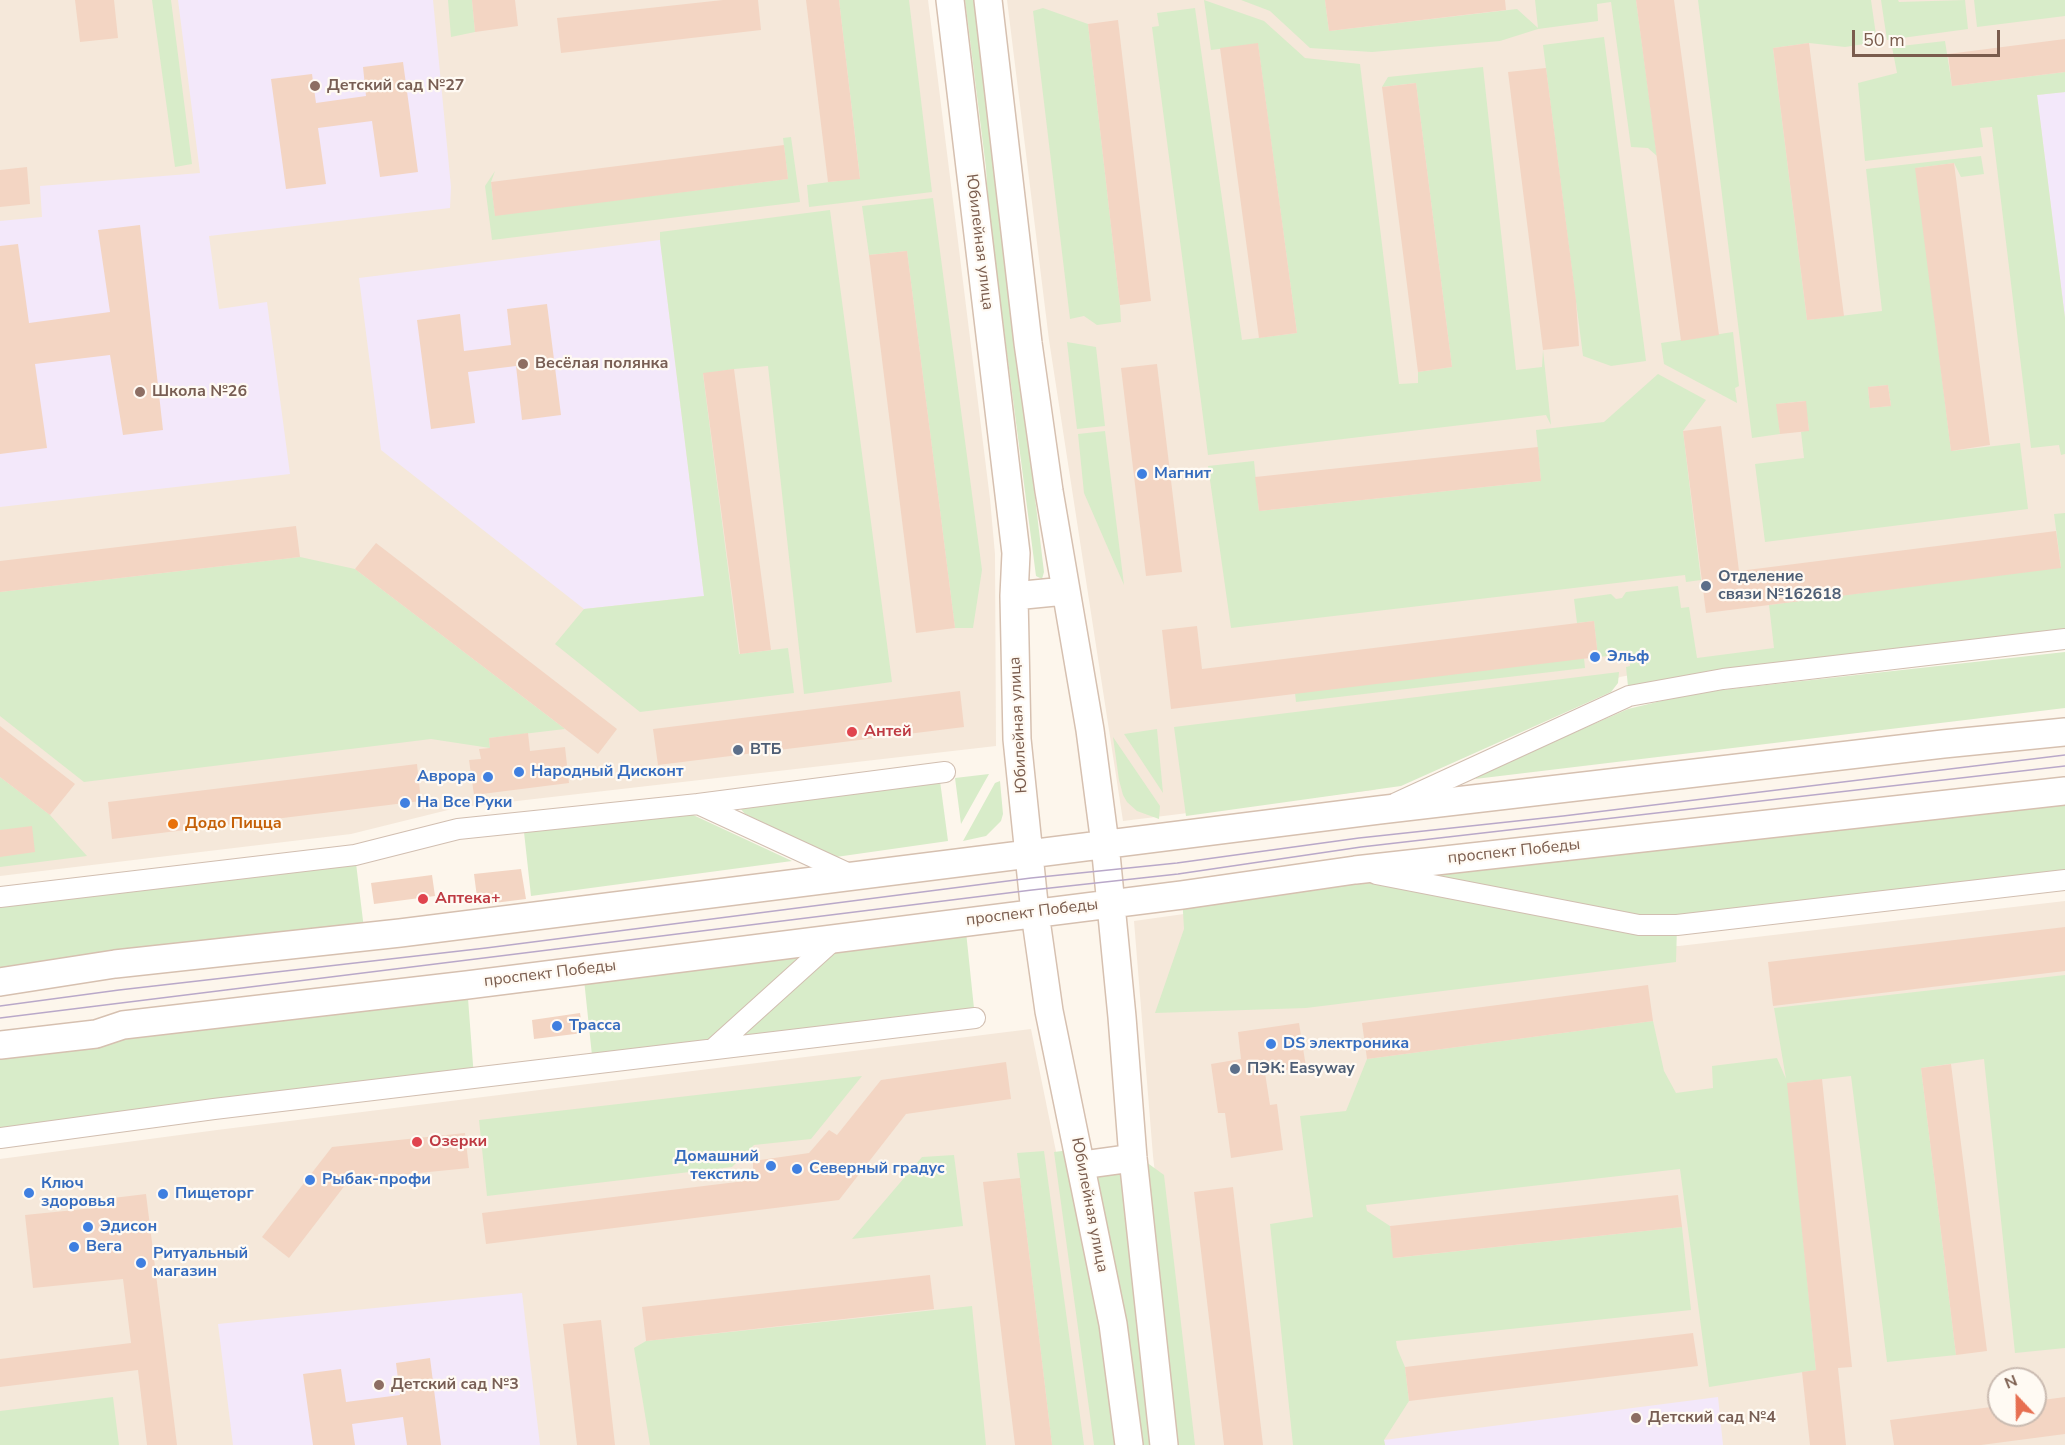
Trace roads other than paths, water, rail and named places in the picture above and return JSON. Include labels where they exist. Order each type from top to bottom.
[{"type":"main road","name":"Юбилейная улица","points":[[950,0],[1011,497],[1016,553],[1014,596],[1017,739],[1035,913],[1049,1011],[1113,1324],[1129,1445]]},
{"type":"main road","points":[[988,0],[1028,343],[1065,591],[1090,730],[1105,844],[1133,1158],[1164,1445]]},
{"type":"main road","points":[[1014,596],[1065,591]]},
{"type":"main road","points":[[0,982],[116,964],[400,933],[1379,810],[1943,744],[2065,732]]},
{"type":"main road","name":"проспект Победы","points":[[0,1045],[96,1034],[123,1025],[467,985],[1355,870],[2065,791]]},
{"type":"main road","points":[[1082,1165],[1133,1158]]},
{"type":"street","points":[[1379,810],[1629,696],[1723,679],[2065,639]]},
{"type":"street","points":[[0,897],[355,855],[458,829],[698,804],[945,772]]},
{"type":"street","points":[[698,804],[854,876]]},
{"type":"street","points":[[1355,870],[1639,925],[1677,925],[2065,880]]},
{"type":"street","points":[[713,1049],[836,938]]},
{"type":"street","points":[[0,1138],[214,1109],[975,1018]]},
{"type":"tram line","points":[[0,1006],[486,948],[1031,878],[1177,863],[1359,838],[1563,816],[2065,755]]},
{"type":"tram line","points":[[0,1018],[1032,890],[1178,874],[1361,847],[2065,766]]},
{"type":"place","name":"Детский сад №27","points":[[315,86]]},
{"type":"place","name":"Весёлая полянка","points":[[523,364]]},
{"type":"place","name":"Школа №26","points":[[140,392]]},
{"type":"place","name":"Магнит","points":[[1142,474]]},
{"type":"place","name":"Отделение связи №162618","points":[[1706,586]]},
{"type":"place","name":"Эльф","points":[[1595,657]]},
{"type":"place","name":"Антей","points":[[852,732]]},
{"type":"place","name":"ВТБ","points":[[738,750]]},
{"type":"place","name":"Народный Дисконт","points":[[519,772]]},
{"type":"place","name":"Аврора","points":[[488,777]]},
{"type":"place","name":"На Все Руки","points":[[405,803]]},
{"type":"place","name":"Додо Пицца","points":[[173,824]]},
{"type":"place","name":"Аптека+","points":[[423,899]]},
{"type":"place","name":"Трасса","points":[[557,1026]]},
{"type":"place","name":"DS электроника","points":[[1271,1044]]},
{"type":"place","name":"ПЭК: Easyway","points":[[1235,1069]]},
{"type":"place","name":"Озерки","points":[[417,1142]]},
{"type":"place","name":"Домашний текстиль","points":[[771,1166]]},
{"type":"place","name":"Северный градус","points":[[797,1169]]},
{"type":"place","name":"Рыбак-профи","points":[[310,1180]]},
{"type":"place","name":"Ключ здоровья","points":[[29,1193]]},
{"type":"place","name":"Пищеторг","points":[[163,1194]]},
{"type":"place","name":"Эдисон","points":[[88,1227]]},
{"type":"place","name":"Вега","points":[[74,1247]]},
{"type":"place","name":"Ритуальный магазин","points":[[141,1263]]},
{"type":"place","name":"Детский сад №3","points":[[379,1385]]},
{"type":"place","name":"Детский сад №4","points":[[1636,1418]]}]
